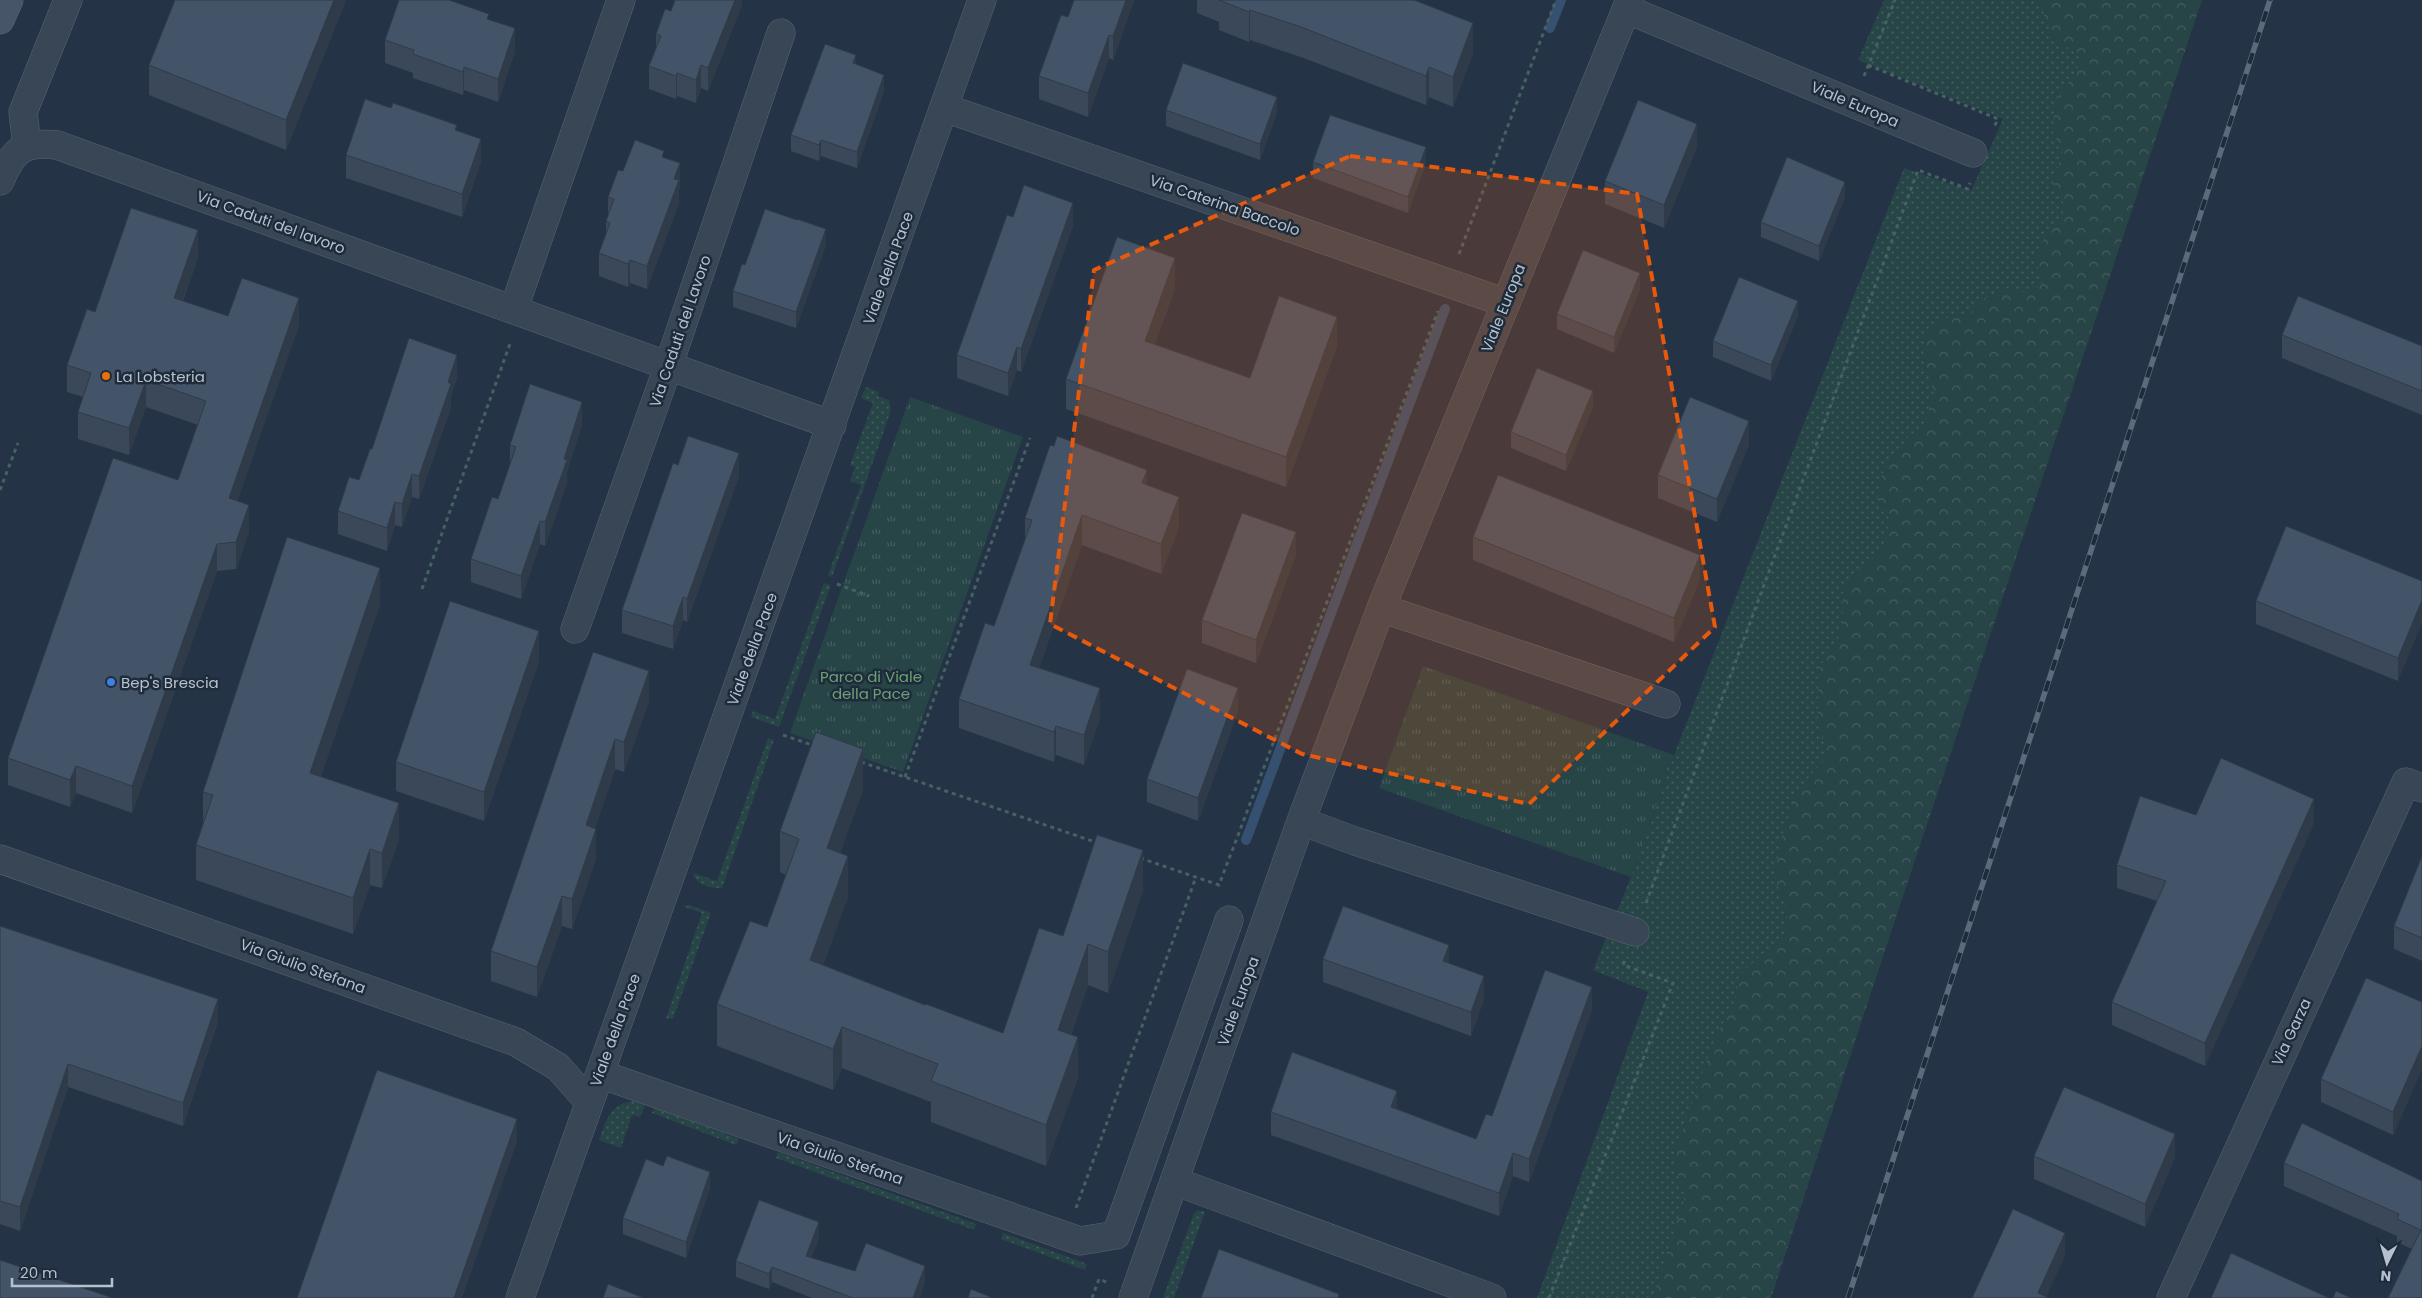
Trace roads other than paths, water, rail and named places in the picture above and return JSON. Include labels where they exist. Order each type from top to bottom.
[{"type":"main road","points":[[0,20],[9,0]]},
{"type":"street","points":[[0,181],[8,162],[16,152],[28,146],[23,112],[68,0]]},
{"type":"street","points":[[514,308],[621,0]]},
{"type":"street","name":"Viale della Pace","points":[[520,1298],[982,0]]},
{"type":"street","name":"Viale Europa","points":[[1132,1298],[1301,821],[1381,608],[1628,5],[1852,103],[1982,144]]},
{"type":"street","name":"Via Caduti del Lavoro","points":[[575,628],[669,364],[781,33]]},
{"type":"street","name":"Via Caterina Baccolo","points":[[945,108],[1506,303]]},
{"type":"street","name":"Via Caduti del lavoro","points":[[28,146],[40,143],[57,145],[514,308],[832,425]]},
{"type":"street","points":[[1381,608],[1666,704]]},
{"type":"street","name":"Via Garza","points":[[2171,1298],[2406,782],[2422,788]]},
{"type":"street","points":[[1301,821],[1355,841],[1636,932]]},
{"type":"street","name":"Via Giulio Stefana","points":[[0,859],[516,1042],[558,1067],[589,1102]]},
{"type":"street","name":"Via Giulio Stefana","points":[[600,1074],[1077,1229],[1116,1235],[1229,920]]},
{"type":"street","points":[[1174,1181],[1492,1298]]},
{"type":"waterway","points":[[1550,28],[1561,0]]},
{"type":"waterway","points":[[1246,840],[1445,309]]},
{"type":"railway","points":[[1848,1298],[2270,0]]},
{"type":"place","name":"La Lobsteria","points":[[106,376]]},
{"type":"place","name":"Bep's Brescia","points":[[111,682]]},
{"type":"park label","name":"Parco di Viale della Pace","points":[[871,684]]}]
